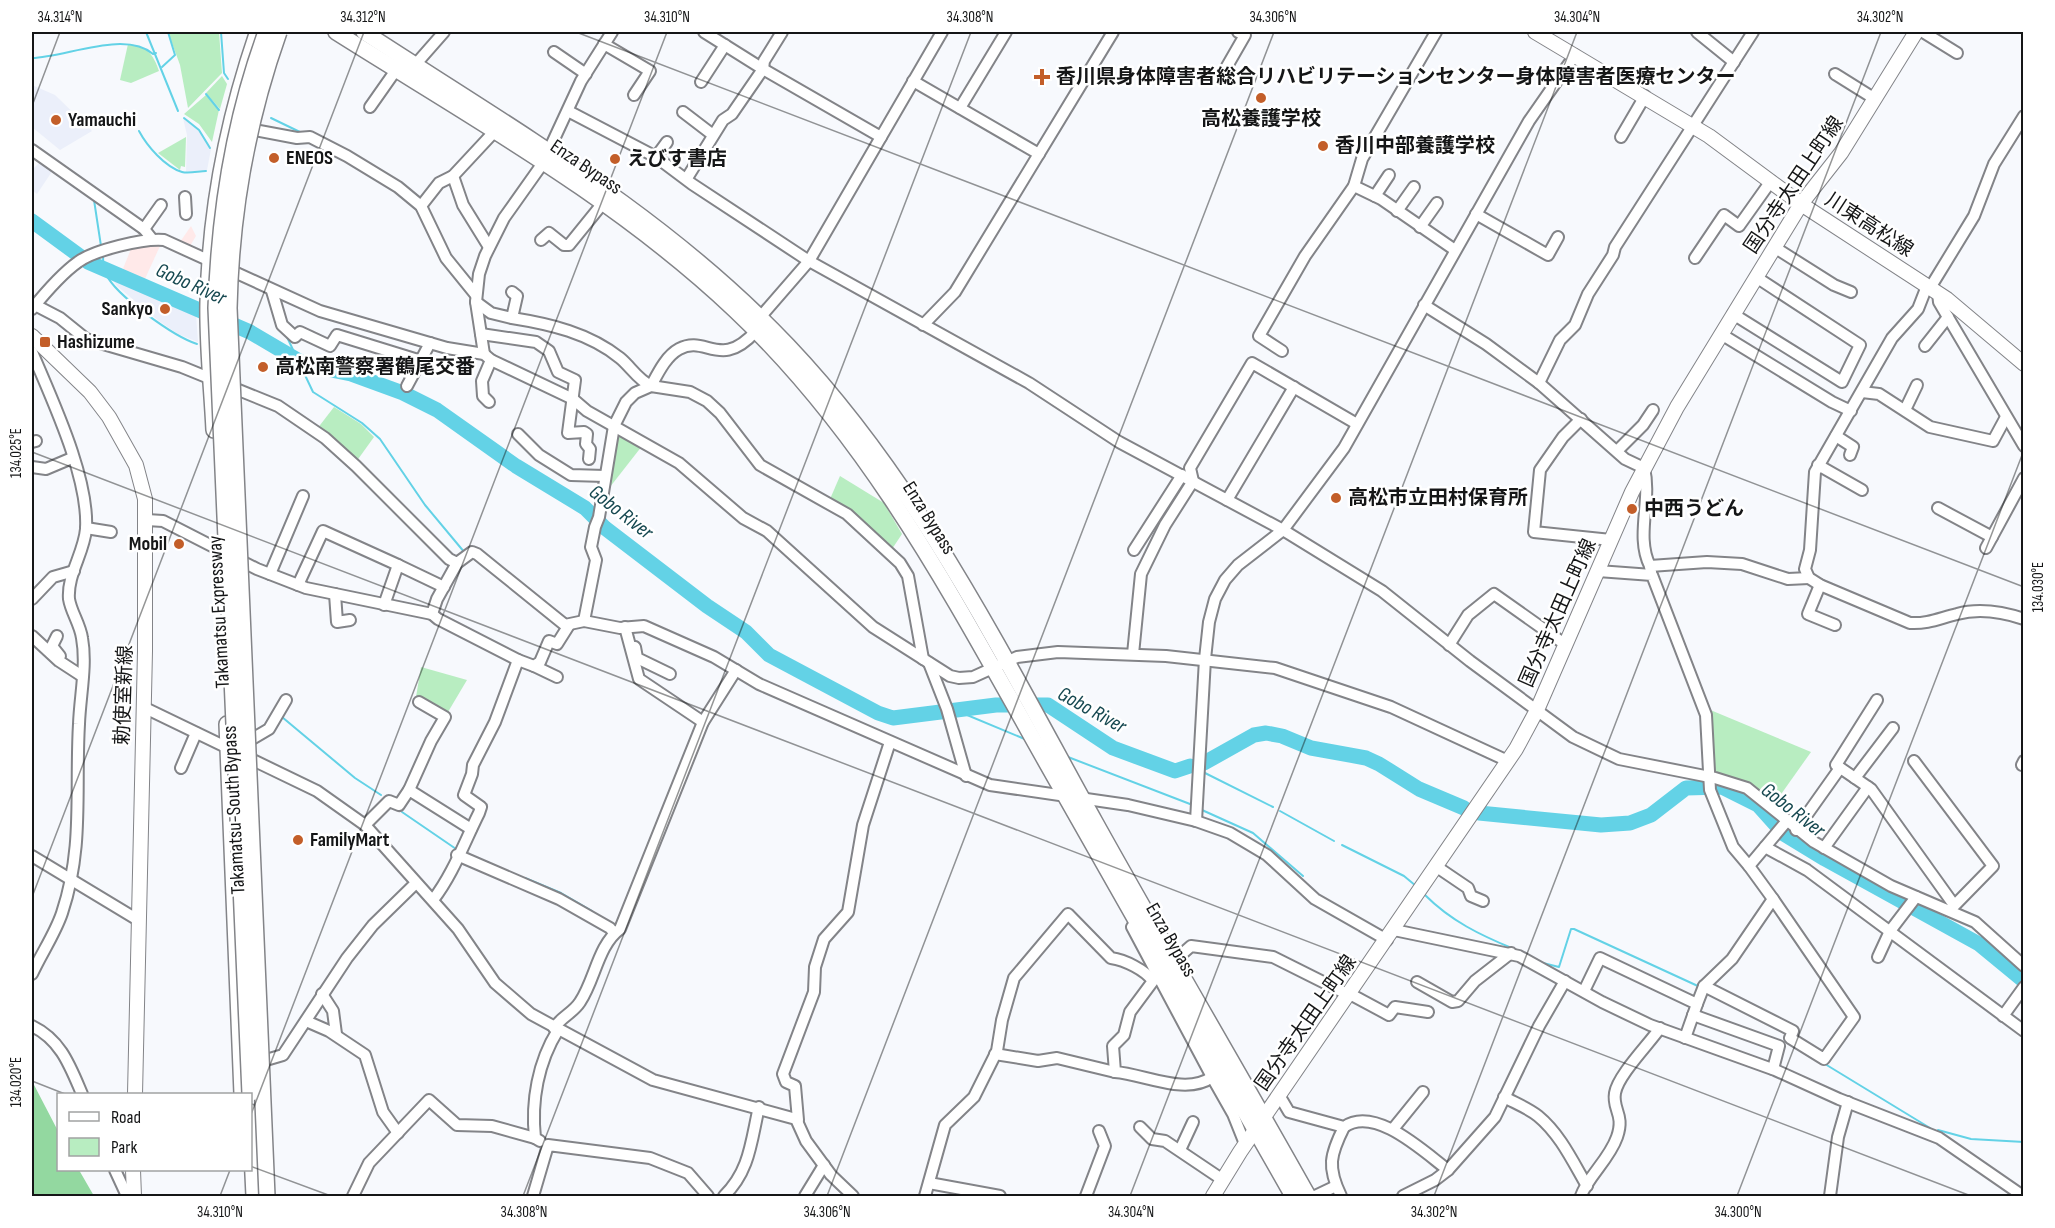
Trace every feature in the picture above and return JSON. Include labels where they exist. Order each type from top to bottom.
[{"type":"highway","name":"Takamatsu-South Bypass","points":[[242,1093],[208,304],[216,198],[225,145],[237,93],[258,32]]},
{"type":"highway","name":"Takamatsu Expressway","points":[[250,1093],[216,308],[221,216],[227,172],[247,89],[266,32]]},
{"type":"highway","name":"Takamatsu Expressway","points":[[267,1197],[229,308],[233,217],[240,174],[259,92],[279,32]]},
{"type":"highway","name":"Takamatsu-South Bypass","points":[[274,1197],[234,388],[233,313],[234,273],[243,190],[254,130],[285,32]]},
{"type":"highway","name":"Enza Bypass","points":[[336,32],[494,132],[546,158],[680,261],[756,325],[789,347],[867,439],[914,507],[1000,664],[1027,696],[1174,961],[1259,1124],[1293,1197]]},
{"type":"highway","name":"Enza Bypass","points":[[364,32],[687,252],[756,325]]},
{"type":"highway","name":"Enza Bypass","points":[[1000,664],[1010,699],[1060,793],[1259,1124],[1308,1197]]},
{"type":"highway","points":[[252,1154],[254,1197]]},
{"type":"highway","points":[[246,1171],[247,1197]]},
{"type":"main road","name":"川東高松線","points":[[1535,32],[1694,126],[1801,204],[1932,289],[1975,320],[2024,364]]},
{"type":"main road","name":"国分寺太田上町線","points":[[1213,1197],[1245,1144],[1391,935],[1508,761],[1537,710],[1644,468],[1774,247],[1801,204],[1841,153],[1916,32]]},
{"type":"main road","name":"勅使室新線","points":[[32,338],[90,392],[110,417],[139,473],[147,520],[135,1093]]},
{"type":"main road","points":[[134,1171],[134,1197]]},
{"type":"street","points":[[415,65],[444,32]]},
{"type":"street","points":[[489,402],[483,396],[482,381],[487,357],[476,298],[479,274],[489,247],[504,218],[546,158],[586,74],[612,32]]},
{"type":"street","points":[[704,32],[881,137]]},
{"type":"street","points":[[687,178],[723,120],[732,114],[763,69],[765,61],[782,32]]},
{"type":"street","points":[[584,621],[596,560],[591,548],[614,426],[626,402],[635,393],[651,386],[668,358],[677,350],[694,346],[729,350],[744,344],[756,325],[809,261],[942,32]]},
{"type":"street","points":[[960,108],[1006,32]]},
{"type":"street","points":[[923,325],[955,292],[1113,32]]},
{"type":"street","points":[[1222,75],[1245,36],[1238,32]]},
{"type":"street","points":[[1282,351],[1259,336],[1305,256],[1354,186],[1362,159],[1436,32]]},
{"type":"street","points":[[1697,32],[1734,62]]},
{"type":"street","points":[[1539,383],[1560,340],[1575,325],[1588,294],[1613,255],[1615,248],[1753,32]]},
{"type":"street","points":[[1923,32],[1958,53]]},
{"type":"street","points":[[604,44],[650,71],[634,95]]},
{"type":"street","points":[[701,82],[725,45]]},
{"type":"street","points":[[554,52],[586,74]]},
{"type":"street","points":[[1196,821],[1205,658],[1209,622],[1215,599],[1225,580],[1238,565],[1283,530],[1344,448],[1529,121],[1575,55]]},
{"type":"street","points":[[370,107],[396,70]]},
{"type":"street","points":[[1835,74],[1875,99]]},
{"type":"street","points":[[914,81],[1039,154]]},
{"type":"street","points":[[1621,137],[1645,96]]},
{"type":"street","points":[[568,111],[656,157],[740,218],[809,261],[1029,383],[1119,442],[1283,530],[1382,591],[1559,729],[1605,754],[1710,784],[1756,794],[1782,828],[1796,830],[1912,903],[1952,907]]},
{"type":"street","points":[[683,112],[713,135]]},
{"type":"street","points":[[2024,116],[1994,164],[1974,216],[1932,289],[1918,309],[1892,338],[1818,465],[1813,482],[1810,550],[1805,569],[1809,578],[1820,585],[1910,623],[1926,624],[1959,613],[1980,611],[2008,614],[2024,619]]},
{"type":"street","points":[[254,130],[297,138],[310,137],[370,169],[421,206],[446,258],[476,298],[491,313],[550,326],[593,339],[620,358],[642,381],[651,386],[690,392],[707,401],[726,420],[760,465],[847,514],[900,563],[908,576],[926,661],[947,709],[966,776]]},
{"type":"street","points":[[421,206],[439,183],[453,176],[494,132]]},
{"type":"street","points":[[656,157],[668,142]]},
{"type":"street","points":[[32,150],[144,230],[152,239]]},
{"type":"street","points":[[1375,196],[1389,175]]},
{"type":"street","points":[[453,176],[463,205],[489,247]]},
{"type":"street","points":[[1695,258],[1724,216],[1739,226],[1771,181]]},
{"type":"street","points":[[1354,186],[1375,196],[1455,250]]},
{"type":"street","points":[[1397,211],[1413,187]]},
{"type":"street","points":[[185,197],[186,213]]},
{"type":"street","points":[[1420,227],[1437,203]]},
{"type":"street","points":[[541,240],[549,233],[564,245],[569,245],[603,204]]},
{"type":"street","points":[[144,230],[161,205]]},
{"type":"street","points":[[1476,214],[1548,255],[1558,237]]},
{"type":"street","points":[[457,563],[440,550],[325,438],[278,406],[211,379],[86,339],[60,318],[33,307],[83,259],[152,239],[175,244],[272,291],[320,311],[487,357],[573,399],[614,426],[667,455],[697,476],[743,518],[767,531],[873,627],[926,661],[959,678],[973,677],[1000,664],[1039,652],[1205,658],[1275,668],[1402,712],[1508,761]]},
{"type":"street","points":[[1774,247],[1834,285],[1851,292]]},
{"type":"street","points":[[1733,314],[1842,382],[1860,345],[1756,278]]},
{"type":"street","points":[[1932,289],[2024,446]]},
{"type":"street","points":[[272,291],[282,325],[295,337],[300,332],[330,346],[337,334],[418,360]]},
{"type":"street","points":[[512,292],[518,296],[512,318]]},
{"type":"street","points":[[1424,305],[1486,344],[1539,383],[1617,451],[1644,468],[1648,484],[1642,551],[1706,715],[1710,784],[1733,847],[1773,899],[1854,1017],[1824,1059],[1790,1038],[1793,1031],[1704,986]]},
{"type":"street","points":[[1925,346],[1948,317]]},
{"type":"street","points":[[343,336],[348,319]]},
{"type":"street","points":[[481,334],[536,342],[549,351],[558,372],[575,381],[568,433],[584,432],[587,434],[589,459]]},
{"type":"street","points":[[1721,334],[1832,402],[1851,411]]},
{"type":"street","points":[[407,386],[418,360],[424,356],[430,343]]},
{"type":"street","points":[[32,352],[62,424],[85,505],[86,528],[82,553],[69,590],[70,602],[82,639],[78,727],[80,799],[70,882],[61,915],[32,974]]},
{"type":"street","points":[[1133,654],[1141,574],[1166,525],[1193,481],[1190,468],[1252,363],[1357,423]]},
{"type":"street","points":[[1905,410],[1917,386]]},
{"type":"street","points":[[1227,500],[1294,387]]},
{"type":"street","points":[[1862,392],[1879,394],[1930,426],[1993,441],[2006,417]]},
{"type":"street","points":[[1617,451],[1643,425],[1653,410]]},
{"type":"street","points":[[1581,419],[1563,437],[1540,470],[1534,532],[1611,540]]},
{"type":"street","points":[[518,434],[539,455],[571,475],[605,476]]},
{"type":"street","points":[[1836,436],[1853,447],[1850,455]]},
{"type":"street","points":[[32,467],[46,469],[72,458]]},
{"type":"street","points":[[1818,465],[1862,490]]},
{"type":"street","points":[[1134,550],[1182,475]]},
{"type":"street","points":[[1986,548],[2024,478]]},
{"type":"street","points":[[270,574],[303,496]]},
{"type":"street","points":[[1938,508],[1992,537]]},
{"type":"street","points":[[147,520],[163,521],[243,562],[298,585],[432,614],[518,660],[557,677]]},
{"type":"street","points":[[86,528],[111,532]]},
{"type":"street","points":[[298,585],[323,531],[444,587]]},
{"type":"street","points":[[432,614],[457,563],[472,552],[561,622],[568,625],[584,621],[627,627],[644,626],[714,657],[759,684],[990,785],[1060,793],[1128,805],[1196,821],[1246,841],[1267,855],[1315,899],[1391,935],[1511,953],[1660,1029],[1773,1069],[1939,1138],[2021,1196]]},
{"type":"street","points":[[1598,570],[1651,570],[1707,562],[1742,564],[1788,579],[1809,578]]},
{"type":"street","points":[[384,604],[398,565]]},
{"type":"street","points":[[32,599],[53,577],[74,571]]},
{"type":"street","points":[[1820,585],[1808,614],[1835,625]]},
{"type":"street","points":[[335,594],[337,622],[350,620]]},
{"type":"street","points":[[1449,645],[1468,615],[1494,594],[1566,645]]},
{"type":"street","points":[[534,666],[540,662],[549,641],[557,644],[568,625]]},
{"type":"street","points":[[627,627],[637,658],[670,674]]},
{"type":"street","points":[[627,627],[639,679],[703,722]]},
{"type":"street","points":[[32,636],[59,661],[82,674]]},
{"type":"street","points":[[57,636],[52,646],[54,650],[82,674]]},
{"type":"street","points":[[433,900],[448,880],[481,807],[464,795],[473,765],[495,722],[518,660]]},
{"type":"street","points":[[535,1138],[535,1106],[541,1063],[560,1018],[580,1002],[610,936],[620,929],[703,722],[736,670]]},
{"type":"street","points":[[252,739],[269,729],[286,700]]},
{"type":"street","points":[[1877,700],[1836,765],[1868,787],[1952,907],[1983,928],[2024,966]]},
{"type":"street","points":[[365,825],[390,801],[399,805],[409,790],[431,741],[445,717],[419,702]]},
{"type":"street","points":[[143,707],[317,791],[365,825],[468,941],[501,990],[556,1029],[653,1080],[759,1107],[798,1120]]},
{"type":"street","points":[[1855,778],[1893,728]]},
{"type":"street","points":[[181,768],[196,733]]},
{"type":"street","points":[[853,1197],[806,1141],[798,1120],[795,1086],[786,1082],[783,1074],[814,992],[815,967],[824,939],[848,912],[863,825],[890,742]]},
{"type":"street","points":[[1914,761],[1993,866],[1952,907]]},
{"type":"street","points":[[1796,830],[1840,768]]},
{"type":"street","points":[[1824,848],[1868,787]]},
{"type":"street","points":[[409,790],[471,829]]},
{"type":"street","points":[[1060,793],[1167,988],[1185,1030],[1233,1114],[1245,1144]]},
{"type":"street","points":[[1749,866],[1782,828]]},
{"type":"street","points":[[1765,847],[1807,870],[2024,1031]]},
{"type":"street","points":[[459,852],[559,899],[610,928],[614,933]]},
{"type":"street","points":[[32,856],[70,882],[138,920]]},
{"type":"street","points":[[1437,867],[1468,888],[1471,896],[1483,901]]},
{"type":"street","points":[[266,1060],[283,1055],[322,994],[373,925],[416,883]]},
{"type":"street","points":[[1685,1038],[1704,986],[1732,958],[1773,899]]},
{"type":"street","points":[[1878,957],[1890,931],[1912,903]]},
{"type":"street","points":[[925,1197],[945,1125],[974,1097],[995,1054],[1014,978],[1068,914],[1111,958],[1119,959],[1149,976],[1153,981],[1130,1012],[1124,1035],[1113,1046],[1115,1072]]},
{"type":"street","points":[[1174,961],[1191,946],[1273,957],[1389,1015],[1395,1007],[1428,1012]]},
{"type":"street","points":[[1417,982],[1452,1002],[1458,1001],[1475,981],[1511,953]]},
{"type":"street","points":[[1584,992],[1600,958],[1697,1004]]},
{"type":"street","points":[[1403,1197],[1435,1180],[1448,1170],[1495,1117],[1539,1026],[1565,981]]},
{"type":"street","points":[[2003,1016],[2023,987]]},
{"type":"street","points":[[322,994],[333,1011],[336,1034]]},
{"type":"street","points":[[1693,1015],[1779,1046],[1773,1069]]},
{"type":"street","points":[[306,1021],[336,1034],[365,1055],[383,1112],[398,1133]]},
{"type":"street","points":[[32,1026],[52,1038],[62,1050],[81,1093]]},
{"type":"street","points":[[1581,1197],[1617,1138],[1621,1122],[1614,1101],[1620,1081],[1660,1029]]},
{"type":"street","points":[[995,1054],[1038,1061],[1057,1058],[1180,1084],[1192,1084],[1212,1077]]},
{"type":"street","points":[[1393,1129],[1423,1092]]},
{"type":"street","points":[[1280,1095],[1289,1112],[1344,1127]]},
{"type":"street","points":[[1504,1097],[1537,1115],[1545,1123],[1567,1151],[1587,1186]]},
{"type":"street","points":[[353,1197],[369,1163],[429,1100],[457,1125],[492,1126],[535,1138],[546,1148]]},
{"type":"street","points":[[1830,1197],[1838,1137],[1848,1102]]},
{"type":"street","points":[[724,1197],[735,1186],[751,1152],[759,1107]]},
{"type":"street","points":[[1315,1197],[1339,1191],[1331,1165],[1332,1152],[1344,1127],[1351,1123],[1363,1121],[1393,1129],[1448,1170]]},
{"type":"street","points":[[1180,1150],[1193,1122]]},
{"type":"street","points":[[1140,1127],[1152,1139],[1165,1140],[1223,1180]]},
{"type":"street","points":[[1086,1197],[1105,1146],[1099,1131]]},
{"type":"street","points":[[533,1197],[548,1145],[650,1158],[688,1173],[708,1197]]},
{"type":"street","points":[[805,1197],[824,1165]]},
{"type":"street","points":[[115,1171],[127,1197]]},
{"type":"street","points":[[929,1183],[1000,1197]]},
{"type":"shaded area","name":"Yamauchi","points":[[32,85],[55,95],[92,131],[60,150],[32,127]]},
{"type":"shaded area","points":[[183,118],[200,132],[211,149],[207,170],[186,172],[187,135]]},
{"type":"shaded area","points":[[41,161],[53,170],[37,194],[32,190],[32,170]]},
{"type":"shaded area","points":[[191,226],[196,236],[190,246],[180,242]]},
{"type":"shaded area","points":[[160,246],[144,281],[122,271],[131,249]]},
{"type":"shaded area","name":"Sankyo","points":[[110,276],[196,314],[198,342],[178,334],[159,321],[117,286]]},
{"type":"green space","points":[[168,32],[219,32],[222,73],[188,108],[180,65]]},
{"type":"green space","points":[[128,44],[145,49],[159,71],[131,83],[120,80]]},
{"type":"green space","points":[[222,76],[227,84],[220,109],[206,93]]},
{"type":"green space","points":[[206,95],[219,110],[212,142],[199,124],[184,114]]},
{"type":"green space","points":[[186,137],[185,167],[181,166],[180,170],[158,153]]},
{"type":"green space","points":[[334,407],[361,424],[374,437],[356,462],[317,429]]},
{"type":"green space","points":[[615,432],[642,446],[610,487],[606,485]]},
{"type":"green space","points":[[840,476],[884,503],[902,534],[892,549],[830,499]]},
{"type":"green space","points":[[421,667],[467,680],[445,717],[415,703]]},
{"type":"green space","points":[[1708,709],[1811,752],[1774,804],[1715,776],[1711,771]]},
{"type":"green space","points":[[32,1081],[57,1129],[57,1171],[80,1171],[94,1196],[32,1196]]},
{"type":"waterway","points":[[146,32],[178,111]]},
{"type":"waterway","points":[[162,67],[175,55],[168,32]]},
{"type":"waterway","points":[[221,32],[224,73],[228,79]]},
{"type":"waterway","points":[[32,58],[111,44],[127,44],[141,47],[153,54],[156,53]]},
{"type":"waterway","points":[[206,94],[219,110]]},
{"type":"waterway","points":[[184,118],[199,130],[210,148]]},
{"type":"waterway","points":[[271,118],[302,133]]},
{"type":"waterway","points":[[139,131],[157,155],[169,166],[188,173],[206,171]]},
{"type":"waterway","points":[[94,200],[101,246]]},
{"type":"waterway","name":"Gobo River","points":[[32,221],[88,262],[250,332],[306,365],[351,374],[403,393],[437,410],[516,466],[585,508],[605,528],[707,606],[746,632],[769,655],[878,713],[893,718],[996,705],[1048,705],[1113,748],[1175,771],[1190,766]]},
{"type":"waterway","points":[[103,256],[106,274],[121,293],[161,325],[197,344]]},
{"type":"waterway","points":[[286,335],[313,392],[362,423],[380,439],[425,505],[465,553]]},
{"type":"waterway","points":[[955,710],[1027,740]]},
{"type":"waterway","points":[[282,717],[355,778],[381,795]]},
{"type":"waterway","name":"Gobo River","points":[[1204,763],[1254,735],[1266,733],[1282,736],[1311,748],[1366,758],[1419,789],[1464,808]]},
{"type":"waterway","points":[[1068,757],[1190,804]]},
{"type":"waterway","points":[[1203,772],[1273,807]]},
{"type":"waterway","name":"Gobo River","points":[[1479,813],[1601,825],[1630,823],[1651,815],[1686,788],[1722,787],[1758,805],[1784,834],[1979,944],[2024,981]]},
{"type":"waterway","points":[[1202,810],[1253,833],[1303,876]]},
{"type":"waterway","points":[[1280,811],[1334,841]]},
{"type":"waterway","points":[[402,812],[459,851]]},
{"type":"waterway","points":[[1342,845],[1404,876],[1416,886]]},
{"type":"waterway","points":[[525,878],[561,893],[592,911]]},
{"type":"waterway","points":[[1425,895],[1466,926],[1514,949]]},
{"type":"waterway","points":[[1543,963],[1559,967],[1571,929],[1574,929],[1700,987]]},
{"type":"waterway","points":[[1825,1064],[1930,1128]]},
{"type":"waterway","points":[[1938,1130],[1971,1139],[2024,1142]]},
{"type":"place","name":"香川県身体障害者総合リハビリテーションセンター身体障害者医療センター","points":[[1042,77]]},
{"type":"place","name":"高松養護学校","points":[[1261,98]]},
{"type":"place","name":"Yamauchi","points":[[56,120]]},
{"type":"place","name":"香川中部養護学校","points":[[1323,146]]},
{"type":"place","name":"ENEOS","points":[[274,158]]},
{"type":"place","name":"えびす書店","points":[[615,159]]},
{"type":"place","name":"Sankyo","points":[[165,309]]},
{"type":"place","name":"Hashizume","points":[[45,342]]},
{"type":"place","name":"高松南警察署鶴尾交番","points":[[263,367]]},
{"type":"place","name":"高松市立田村保育所","points":[[1336,498]]},
{"type":"place","name":"中西うどん","points":[[1632,509]]},
{"type":"place","name":"Mobil","points":[[179,544]]},
{"type":"place","name":"FamilyMart","points":[[298,840]]}]
